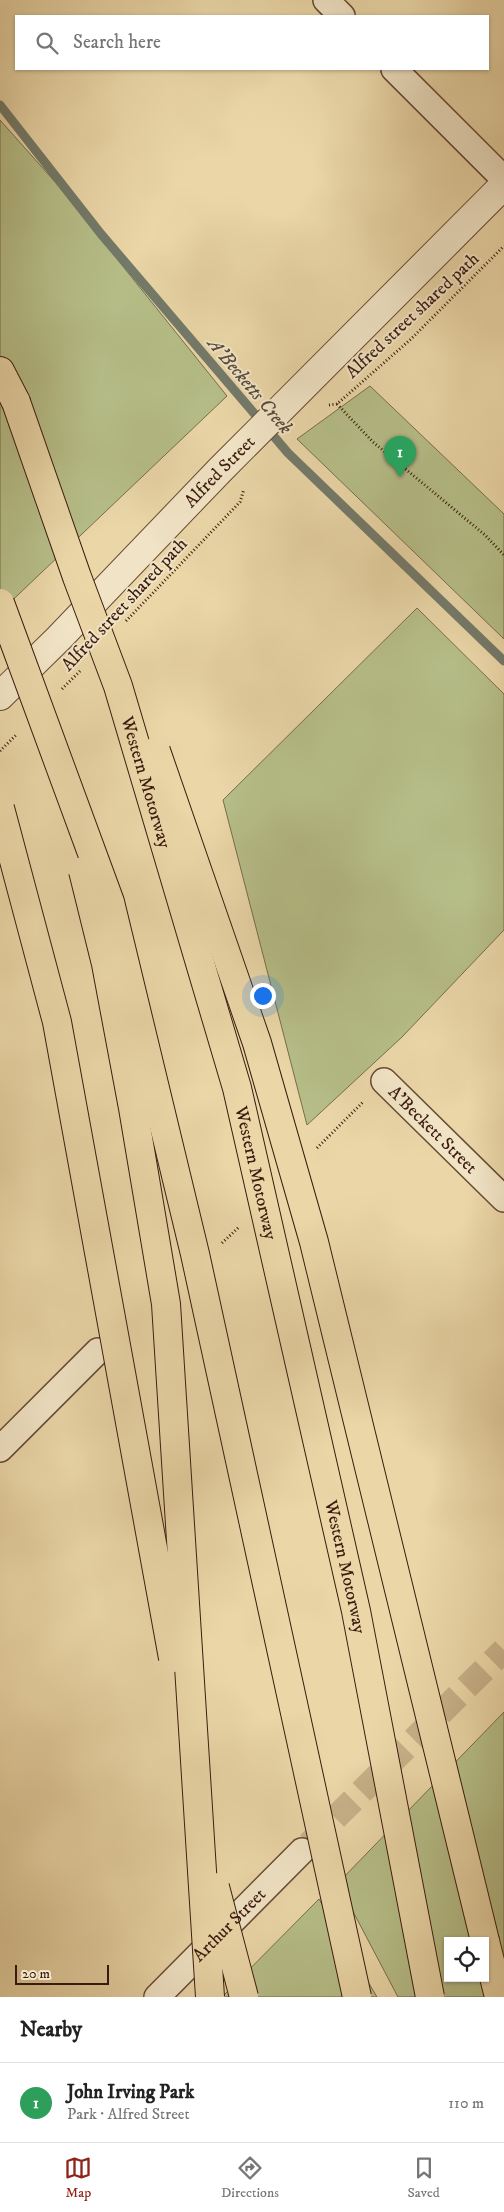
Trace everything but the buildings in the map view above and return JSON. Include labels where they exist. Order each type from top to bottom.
[{"type":"highway","name":"Western Motorway","points":[[0,371],[16,402],[77,577],[118,686],[237,1088],[356,1611],[430,1997]]},
{"type":"highway","points":[[16,402],[71,524],[104,604],[257,1043],[314,1242],[484,1937]]},
{"type":"highway","points":[[0,603],[48,729],[113,911],[195,1254],[357,1997]]},
{"type":"highway","points":[[48,729],[106,964],[133,1108],[166,1304],[210,1997]]},
{"type":"highway","points":[[0,808],[57,1022],[216,1890],[244,1997]]},
{"type":"highway","points":[[489,1957],[499,1997]]},
{"type":"street","points":[[326,0],[341,15]]},
{"type":"street","points":[[395,70],[504,179]]},
{"type":"street","name":"Alfred Street","points":[[0,696],[59,638],[220,470],[504,185]]},
{"type":"street","name":"A'Beckett Street","points":[[384,1080],[504,1199]]},
{"type":"street","points":[[0,1449],[98,1351]]},
{"type":"street","name":"Arthur Street","points":[[157,1997],[302,1851]]},
{"type":"path","name":"Alfred street shared path","points":[[337,404],[411,339],[504,246]]},
{"type":"path","points":[[327,405],[337,404],[373,442],[485,535],[504,555]]},
{"type":"path","name":"Alfred street shared path","points":[[126,622],[240,502],[246,484]]},
{"type":"path","name":"Alfred street shared path","points":[[61,690],[88,663]]},
{"type":"path","points":[[0,751],[20,730]]},
{"type":"green space","points":[[0,120],[56,183],[227,396],[0,612]]},
{"type":"green space","points":[[370,386],[504,514],[504,639],[297,439]]},
{"type":"green space","points":[[417,608],[504,694],[504,930],[402,1037],[307,1125],[223,800]]},
{"type":"green space","points":[[504,1712],[504,1997],[398,1997],[338,1883]]},
{"type":"green space","points":[[319,1899],[377,1997],[222,1997]]},
{"type":"waterway","name":"A'Becketts Creek","points":[[0,105],[101,234],[288,453],[504,661]]},
{"type":"tunnel","points":[[309,1844],[504,1650]]},
{"type":"place","name":"John Irving Park","points":[[400,477]]}]
